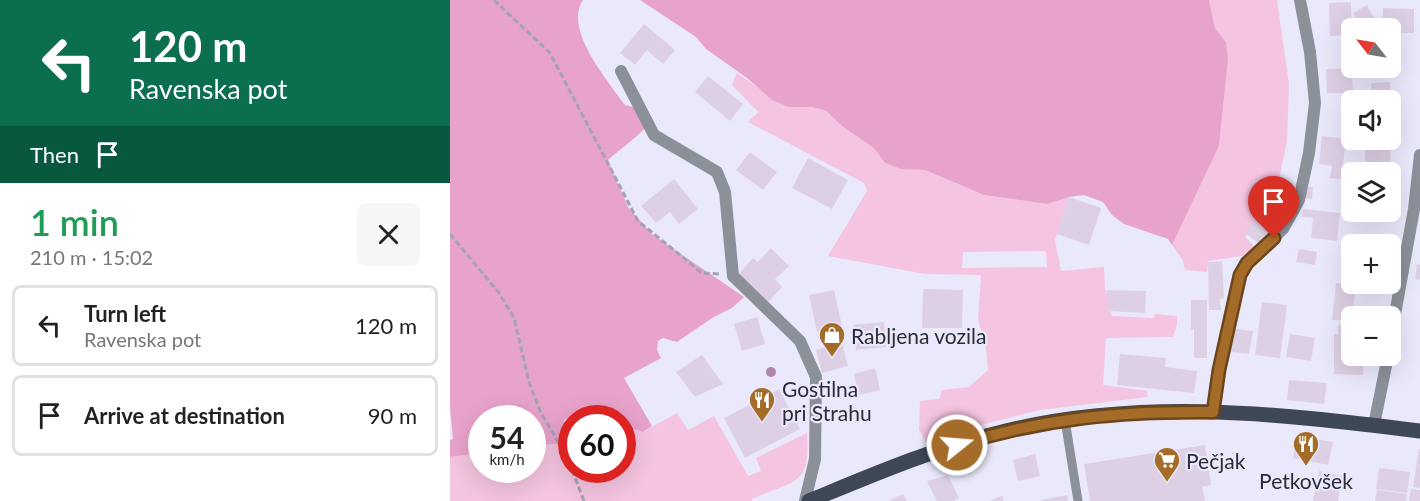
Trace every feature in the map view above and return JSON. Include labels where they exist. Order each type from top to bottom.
[{"type":"main road","points":[[807,501],[886,470],[994,434],[1065,420],[1123,413],[1255,412],[1420,431]]},
{"type":"street","points":[[1213,412],[1221,360],[1240,275],[1247,263],[1283,229],[1299,200],[1309,153],[1315,103],[1310,52],[1299,0]]},
{"type":"street","points":[[621,72],[654,135],[717,172],[725,192],[733,276],[800,341],[816,376],[815,459],[807,501]]},
{"type":"street","points":[[1397,306],[1417,209],[1420,155]]},
{"type":"street","points":[[1374,425],[1386,366]]},
{"type":"lane","points":[[1065,420],[1078,501]]},
{"type":"path","points":[[494,0],[550,53],[638,221],[702,273],[733,276]]},
{"type":"path","points":[[450,234],[499,293],[513,318],[529,382],[541,413],[558,441]]},
{"type":"path","points":[[577,483],[584,501]]},
{"type":"shaded area","points":[[450,0],[583,0],[578,12],[583,40],[599,69],[625,105],[637,108],[646,127],[608,160],[628,207],[653,235],[744,297],[732,308],[712,318],[677,342],[663,338],[658,341],[657,350],[661,358],[624,378],[652,426],[643,432],[636,430],[636,405],[558,405],[558,444],[546,445],[546,405],[468,405],[468,455],[450,457],[450,440],[453,439],[450,408]]},
{"type":"shaded area","points":[[640,0],[1209,0],[1215,28],[1226,42],[1228,59],[1219,146],[1172,245],[1168,239],[1124,224],[1112,215],[1103,202],[1084,195],[1047,204],[984,195],[925,170],[901,169],[885,163],[874,148],[842,126],[826,111],[812,107],[788,107],[772,100],[747,78],[706,49],[696,37]]},
{"type":"shaded area","points":[[1209,0],[1277,0],[1289,84],[1287,140],[1278,186],[1292,186],[1281,217],[1263,207],[1245,237],[1255,247],[1242,256],[1208,261],[1207,272],[1185,270],[1182,259],[1172,245],[1219,146],[1228,59],[1226,42],[1215,28]]},
{"type":"shaded area","points":[[737,73],[788,107],[812,107],[826,111],[842,126],[875,148],[885,163],[901,169],[925,170],[984,195],[1047,204],[1069,197],[1055,240],[1061,271],[1104,267],[1105,288],[1112,316],[1154,318],[1155,314],[1177,316],[1173,337],[1106,338],[1103,385],[1147,391],[1148,397],[1040,410],[965,429],[926,442],[919,430],[920,401],[939,399],[942,390],[969,387],[988,370],[986,348],[978,319],[981,275],[925,274],[828,256],[867,191],[864,183],[748,122],[758,112],[732,85]],"holes":[[[1046,251],[1047,267],[962,268],[963,252]]]},
{"type":"shaded area","points":[[677,413],[688,430],[714,416],[748,476],[761,471],[756,458],[807,433],[806,464],[796,480],[752,499],[752,501],[450,501],[450,457],[468,455],[468,483],[546,483],[546,445],[558,444],[558,483],[636,483],[636,430],[643,432]]},
{"type":"building","points":[[1351,2],[1351,18],[1341,18],[1341,36],[1330,36],[1329,3]]},
{"type":"building","points":[[1367,5],[1374,18],[1356,18],[1353,13]]},
{"type":"building","points":[[1383,8],[1414,9],[1414,33],[1401,33],[1401,18],[1382,18]]},
{"type":"building","points":[[644,24],[675,50],[663,64],[647,50],[635,65],[620,53]]},
{"type":"building","points":[[1341,68],[1341,78],[1352,78],[1353,90],[1327,93],[1326,69]]},
{"type":"building","points":[[708,76],[743,104],[730,121],[695,92]]},
{"type":"building","points":[[1390,82],[1390,90],[1371,90],[1371,83]]},
{"type":"building","points":[[1322,136],[1341,138],[1341,150],[1345,150],[1343,162],[1341,162],[1341,179],[1330,178],[1332,166],[1319,164]]},
{"type":"building","points":[[1365,150],[1391,150],[1390,162],[1365,162]]},
{"type":"building","points":[[750,152],[777,172],[763,190],[736,170]]},
{"type":"building","points":[[808,158],[848,180],[832,209],[792,188]]},
{"type":"building","points":[[674,179],[698,209],[679,224],[670,212],[656,223],[641,206]]},
{"type":"building","points":[[1305,186],[1313,187],[1312,199],[1303,198]]},
{"type":"building","points":[[1069,197],[1101,208],[1089,245],[1057,234]]},
{"type":"building","points":[[1265,206],[1280,217],[1261,245],[1245,233]]},
{"type":"building","points":[[1303,209],[1340,213],[1337,241],[1311,238],[1313,218],[1302,217]]},
{"type":"building","points":[[771,248],[789,266],[775,279],[782,287],[767,303],[738,275],[753,258],[758,262]]},
{"type":"building","points":[[1299,249],[1317,252],[1315,265],[1296,262]]},
{"type":"building","points":[[1222,261],[1224,298],[1220,299],[1221,310],[1209,310],[1208,262]]},
{"type":"building","points":[[1417,264],[1420,265],[1420,280],[1415,279]]},
{"type":"building","points":[[1336,283],[1341,284],[1341,294],[1355,294],[1354,306],[1341,306],[1341,320],[1332,320]]},
{"type":"building","points":[[923,289],[963,290],[962,328],[922,328]]},
{"type":"building","points":[[834,290],[842,326],[817,332],[809,295]]},
{"type":"building","points":[[1107,290],[1146,291],[1145,313],[1107,311]]},
{"type":"building","points":[[1191,300],[1207,300],[1207,358],[1194,358]]},
{"type":"building","points":[[1262,302],[1287,305],[1280,358],[1255,355]]},
{"type":"building","points":[[757,317],[765,344],[742,351],[734,324]]},
{"type":"building","points":[[884,322],[886,347],[856,350],[853,325]]},
{"type":"building","points":[[1338,325],[1341,325],[1341,366],[1363,366],[1363,375],[1334,374],[1334,334],[1338,334]]},
{"type":"building","points":[[1229,328],[1253,331],[1249,354],[1225,351]]},
{"type":"building","points":[[1290,334],[1315,338],[1311,361],[1286,357]]},
{"type":"building","name":"Rabljena vozila","points":[[842,343],[848,366],[822,373],[816,350]]},
{"type":"building","points":[[1120,354],[1166,358],[1165,367],[1197,371],[1194,393],[1117,385]]},
{"type":"building","points":[[702,355],[723,384],[695,397],[676,372]]},
{"type":"building","points":[[875,368],[880,390],[859,395],[854,374]]},
{"type":"building","points":[[1289,380],[1327,383],[1324,404],[1287,400]]},
{"type":"building","name":"Gostilna pri Strahu","points":[[779,389],[800,429],[745,458],[724,418]]},
{"type":"building","points":[[1297,436],[1333,442],[1328,465],[1293,458]]},
{"type":"building","points":[[1205,445],[1211,485],[1202,487],[1205,501],[1090,501],[1084,464]]},
{"type":"building","points":[[1420,449],[1420,488],[1413,487]]},
{"type":"building","points":[[1035,454],[1040,476],[1018,481],[1013,460]]},
{"type":"building","points":[[1379,468],[1410,472],[1407,493],[1376,489]]},
{"type":"building","points":[[1319,471],[1342,476],[1338,501],[1313,501]]},
{"type":"building","points":[[948,475],[959,498],[954,501],[937,501],[927,481]]},
{"type":"building","points":[[1411,489],[1420,490],[1420,501],[1409,501]]},
{"type":"building","points":[[1377,490],[1407,494],[1406,501],[1375,501]]},
{"type":"building","points":[[903,494],[907,501],[888,501]]},
{"type":"building","points":[[1067,495],[1068,501],[1041,501],[1041,500]]},
{"type":"building","points":[[1002,496],[1004,501],[989,501]]},
{"type":"place","name":"Rabljena vozila","points":[[832,358]]},
{"type":"place","name":"Gostilna pri Strahu","points":[[762,423]]},
{"type":"place","name":"Petkovšek","points":[[1306,467]]},
{"type":"place","name":"Pečjak","points":[[1167,483]]},
{"type":"route","points":[[957,445],[1034,425],[1082,417],[1175,411],[1213,412],[1219,370],[1240,275],[1247,263],[1274,238]]}]
